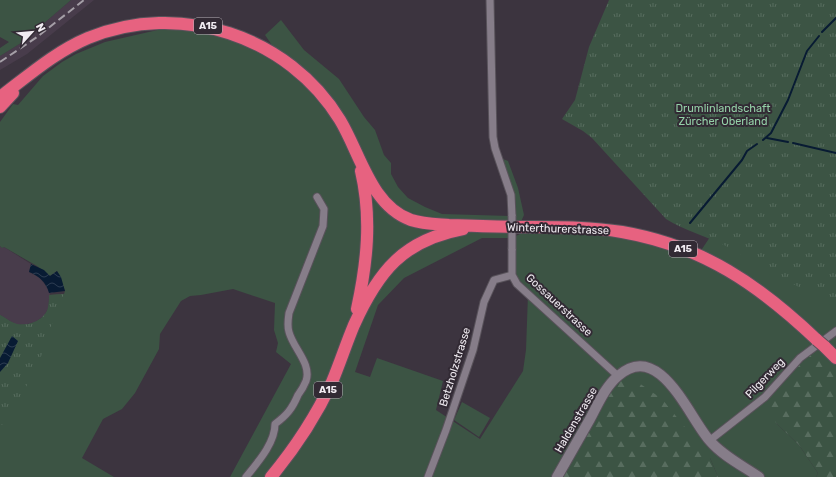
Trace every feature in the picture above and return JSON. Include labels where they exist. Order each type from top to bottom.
[{"type":"highway","name":"A15","points":[[0,107],[25,78],[61,52],[101,32],[151,22],[197,24],[225,30],[264,47],[287,61],[304,75],[322,95],[339,118],[379,195],[391,208],[405,217],[418,222],[482,227]]},
{"type":"highway","points":[[0,97],[25,78]]},
{"type":"highway","name":"A15","points":[[348,135],[362,175],[368,220],[366,266],[354,326]]},
{"type":"highway","name":"A15","points":[[271,477],[301,436],[320,405],[337,370],[354,326],[372,291],[384,272],[401,256],[417,245],[430,239],[452,232],[482,227]]},
{"type":"highway","name":"Winterthurerstrasse","points":[[482,227],[603,230],[637,235],[672,244],[704,257],[738,276],[773,301],[836,358]]},
{"type":"street","name":"Gossauerstrasse","points":[[490,0],[493,137],[495,148],[511,195],[512,275],[518,284],[528,294],[618,376]]},
{"type":"street","points":[[246,477],[272,439],[275,430],[274,424],[287,415],[306,380],[304,363],[288,331],[288,322],[289,314],[323,226],[324,209],[317,197]]},
{"type":"street","name":"Betzholzstrasse","points":[[428,477],[446,430],[473,350],[484,302],[494,280],[512,275]]},
{"type":"street","name":"Pilgerweg","points":[[709,441],[765,397],[800,358],[836,331]]},
{"type":"street","points":[[618,376],[629,369],[641,366],[651,369],[664,376],[678,393],[694,420],[709,441],[718,450],[759,477]]},
{"type":"street","name":"Haldenstrasse","points":[[557,477],[605,391],[618,376]]},
{"type":"shaded area","points":[[71,0],[94,0],[27,54],[0,70],[0,56],[21,43]]},
{"type":"shaded area","points":[[0,246],[31,264],[29,272],[40,278],[48,289],[50,294],[48,309],[44,316],[35,322],[24,325],[15,324],[0,315]]},
{"type":"green space","points":[[0,0],[71,0],[21,43],[0,56],[0,48],[9,42],[0,37]]},
{"type":"green space","name":"Drumlinlandschaft Zürcher Oberland","points":[[609,0],[836,0],[836,299],[805,290],[724,245],[666,219],[592,138],[562,119],[575,100],[589,47]]},
{"type":"green space","points":[[281,20],[304,50],[339,79],[364,117],[375,130],[384,155],[391,163],[391,174],[398,187],[408,198],[425,207],[442,214],[512,216],[511,195],[498,157],[508,161],[518,188],[524,215],[514,237],[524,232],[582,228],[698,255],[712,234],[836,294],[836,334],[776,423],[799,445],[818,473],[816,477],[718,477],[710,458],[557,477],[230,477],[291,364],[276,352],[278,343],[274,330],[275,303],[233,289],[190,296],[181,301],[160,334],[159,349],[135,393],[122,409],[103,419],[82,458],[114,477],[0,477],[0,315],[18,324],[29,324],[39,320],[46,313],[49,295],[64,294],[65,291],[57,271],[50,276],[37,266],[0,246],[0,122],[13,104],[18,105],[43,76],[76,54],[105,42],[162,29],[194,30],[229,38],[256,48],[287,67],[265,35]],"holes":[[[482,238],[514,238],[512,275],[528,294],[526,350],[523,371],[480,439],[436,410],[443,381],[377,358],[370,377],[355,372],[378,305],[404,278]]]},
{"type":"green space","points":[[64,294],[50,329],[50,338],[21,397],[0,428],[0,315],[18,324],[29,324],[39,320],[46,313],[49,295]]},
{"type":"green space","points":[[836,334],[836,477],[816,477],[818,473],[799,445],[776,423],[765,397],[790,367]]},
{"type":"green space","points":[[618,376],[639,383],[662,399],[710,458],[718,477],[557,477]]},
{"type":"green space","points":[[462,402],[490,418],[479,437],[454,420]]},
{"type":"water","points":[[31,264],[44,270],[50,276],[57,271],[61,277],[65,291],[49,293],[42,280],[29,272]]},
{"type":"water","points":[[12,336],[18,341],[8,363],[0,372],[0,358]]},
{"type":"waterway","points":[[822,32],[836,18]]},
{"type":"waterway","points":[[763,140],[771,133],[788,100],[807,51],[819,36]]},
{"type":"waterway","points":[[767,138],[788,142]]},
{"type":"waterway","points":[[793,143],[836,153]]},
{"type":"waterway","points":[[690,223],[742,160],[747,151],[757,144]]},
{"type":"railway","points":[[0,62],[37,37],[84,0]]}]
